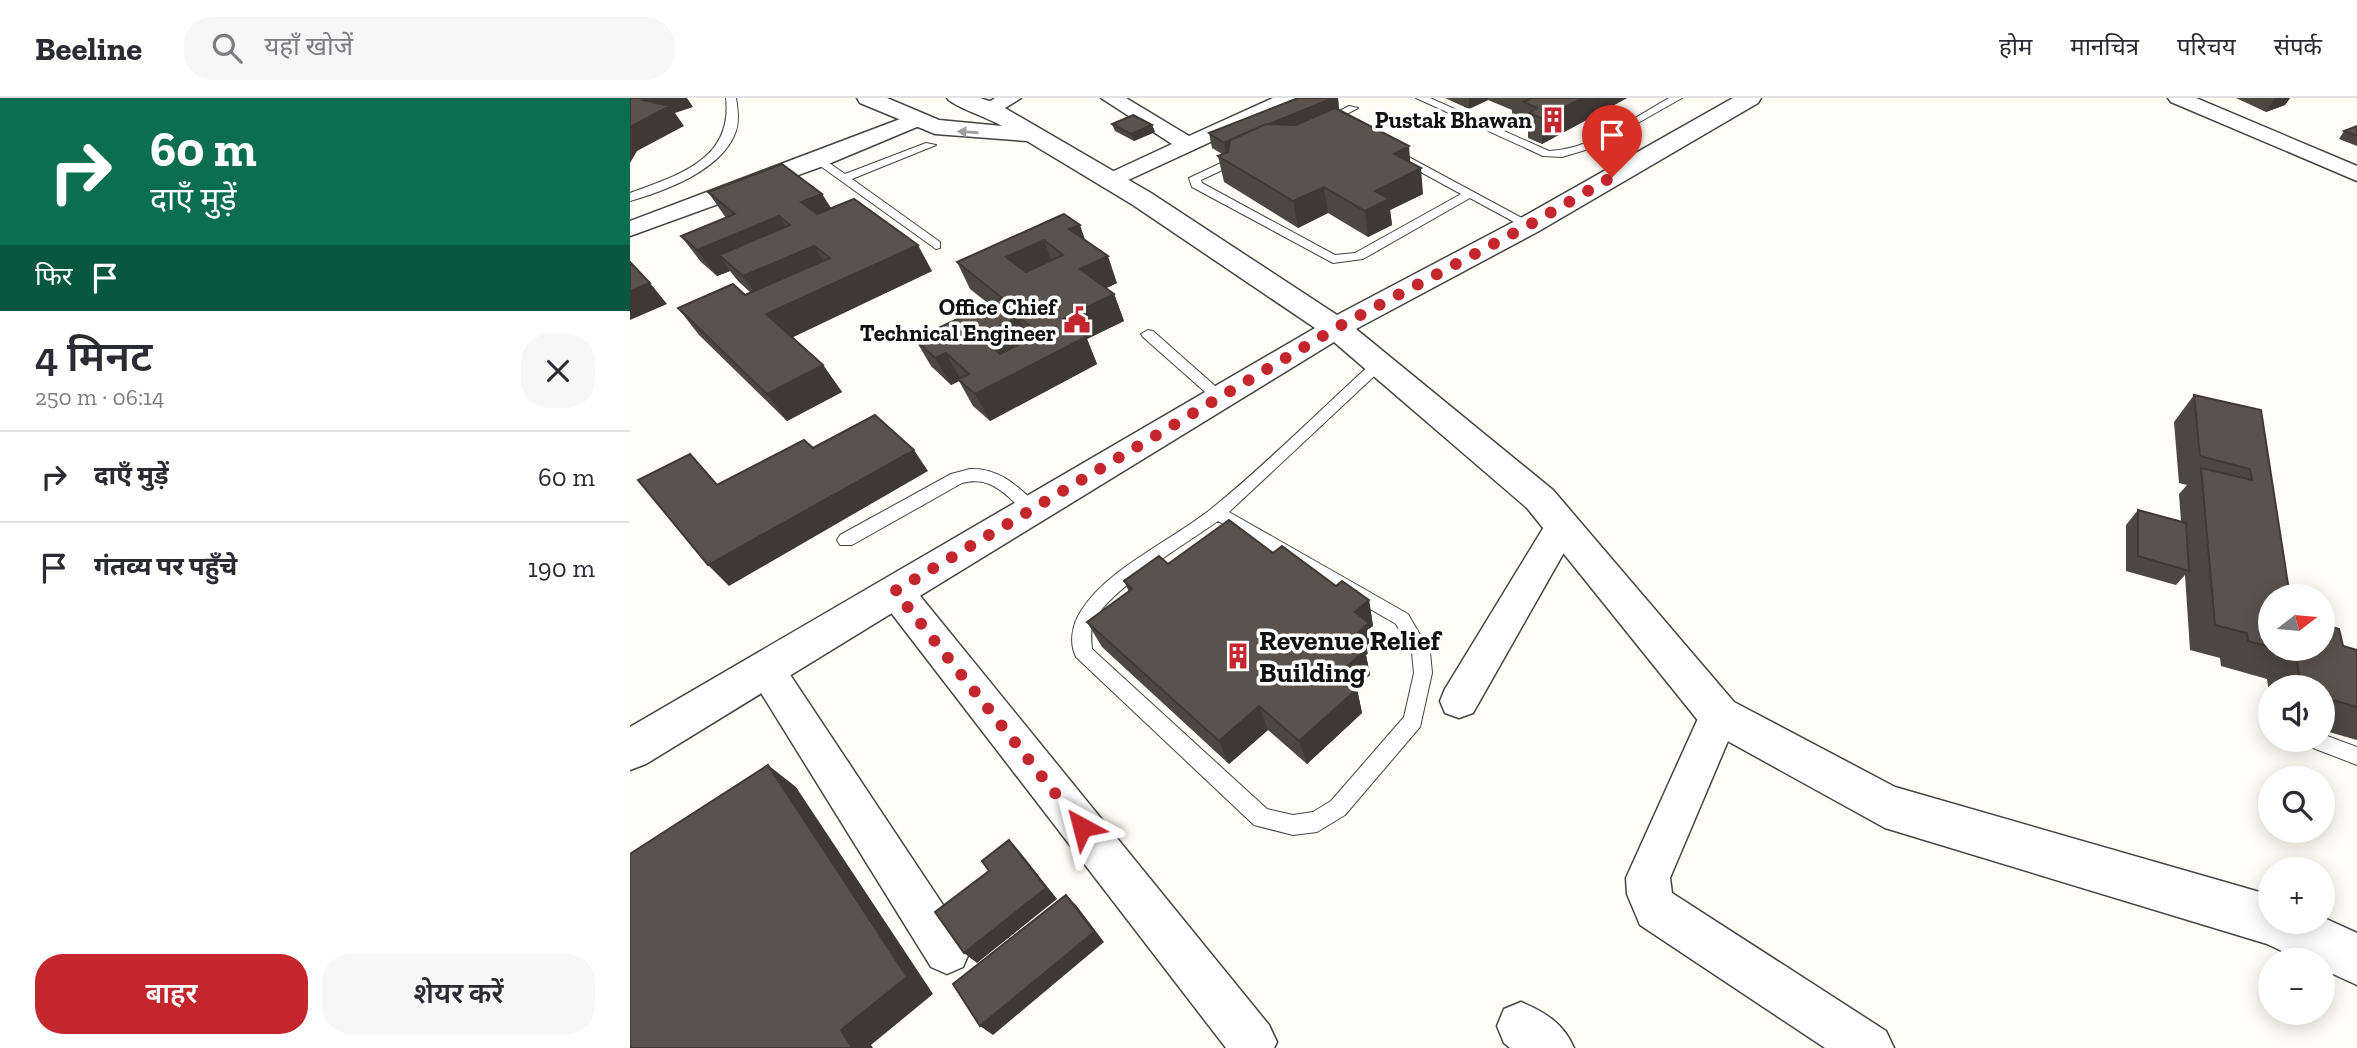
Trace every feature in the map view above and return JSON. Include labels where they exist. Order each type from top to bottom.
[{"type":"street","points":[[868,98],[916,119],[953,131],[1036,136]]},
{"type":"street","points":[[958,98],[1000,103],[1036,136],[1111,181],[1336,328],[1540,499],[1718,715],[1885,806],[2258,916]]},
{"type":"street","points":[[1111,98],[1188,145]]},
{"type":"street","points":[[1111,181],[1290,98]]},
{"type":"street","points":[[630,750],[1218,396],[1336,328],[1529,225],[1750,98]]},
{"type":"street","points":[[2178,98],[2357,174]]},
{"type":"street","points":[[630,229],[818,160],[916,119]]},
{"type":"street","points":[[1459,701],[1562,526]]},
{"type":"street","points":[[895,591],[1252,1042]]},
{"type":"street","points":[[765,669],[947,951]]},
{"type":"street","points":[[1718,715],[1648,878],[1649,894],[1656,909],[1869,1048]]},
{"type":"street","points":[[2301,934],[2357,960]]},
{"type":"lane","points":[[630,197],[674,180],[718,152],[729,137],[735,112],[731,98]]},
{"type":"lane","points":[[1421,98],[1547,154],[1569,153],[1678,98]]},
{"type":"lane","points":[[1306,130],[1336,122],[1353,108]]},
{"type":"lane","points":[[1591,143],[1633,165]]},
{"type":"lane","points":[[845,178],[930,145]]},
{"type":"lane","points":[[1388,150],[1529,225]]},
{"type":"lane","points":[[1255,151],[1195,178],[1196,186],[1333,259],[1358,256],[1469,194]]},
{"type":"lane","points":[[818,160],[936,244]]},
{"type":"lane","points":[[1148,334],[1218,396]]},
{"type":"lane","points":[[1217,513],[1402,618],[1421,652],[1423,673],[1413,721],[1338,808],[1317,822],[1293,825],[1261,818],[1083,652],[1081,637],[1086,617],[1103,597],[1217,513],[1378,364]]},
{"type":"lane","points":[[846,540],[957,478],[976,472],[992,474],[1032,509]]},
{"type":"lane","points":[[2335,748],[2357,756]]},
{"type":"building","points":[[630,98],[649,98],[643,100],[670,106],[630,127]]},
{"type":"building","points":[[1298,98],[1333,98],[1224,143],[1209,133]]},
{"type":"building","points":[[1528,98],[1582,98],[1543,119],[1529,113],[1537,108],[1524,102],[1530,99]]},
{"type":"building","points":[[1335,108],[1409,146],[1394,154],[1421,168],[1375,191],[1389,199],[1365,211],[1324,187],[1293,201],[1218,156],[1228,152],[1230,140],[1266,124],[1296,125]]},
{"type":"building","points":[[1133,115],[1152,125],[1131,134],[1112,124]]},
{"type":"building","points":[[2357,126],[2357,136],[2344,131]]},
{"type":"building","points":[[782,164],[822,194],[801,202],[817,214],[854,199],[918,245],[766,314],[823,365],[767,394],[678,308],[733,284],[745,295],[830,258],[814,246],[743,276],[719,255],[790,225],[779,216],[697,250],[681,236],[735,214],[708,192]]},
{"type":"building","points":[[1064,214],[1080,225],[1069,229],[1108,256],[1080,269],[1114,294],[1063,319],[1086,337],[975,394],[958,379],[969,374],[946,353],[935,358],[915,339],[1002,298],[957,262]],"holes":[[[1044,240],[1063,255],[1026,272],[1006,257]],[[1019,317],[1040,334],[1000,354],[980,335]]]},
{"type":"building","points":[[630,262],[650,283],[630,291]]},
{"type":"building","points":[[2194,395],[2261,410],[2288,584],[2258,584],[2258,644],[2248,641],[2247,633],[2215,625],[2201,468],[2252,480],[2250,469],[2200,456]]},
{"type":"building","points":[[875,415],[914,450],[708,565],[638,480],[690,454],[717,485],[804,440],[813,448]]},
{"type":"building","points":[[2138,510],[2186,523],[2189,571],[2138,556]]},
{"type":"building","name":"Revenue Relief Building","points":[[1229,520],[1273,553],[1282,546],[1336,586],[1342,581],[1369,600],[1355,612],[1369,623],[1350,640],[1365,650],[1339,674],[1357,689],[1299,741],[1259,706],[1219,741],[1087,622],[1132,589],[1124,581],[1159,556],[1168,564]]},
{"type":"building","points":[[2335,628],[2339,629],[2343,646],[2357,650],[2357,707],[2335,701],[2335,675],[2299,675],[2297,662],[2335,661]]},
{"type":"building","points":[[768,765],[907,977],[841,1030],[852,1048],[630,1048],[630,854]]},
{"type":"building","points":[[1009,840],[1046,888],[964,953],[935,912],[989,871],[982,861]]},
{"type":"building","points":[[1066,895],[1094,932],[980,1026],[953,984]]},
{"type":"place","name":"Pustak Bhawan","points":[[1553,120]]},
{"type":"place","name":"Office Chief Technical Engineer","points":[[1077,320]]},
{"type":"place","name":"Revenue Relief Building","points":[[1238,656]]},
{"type":"route","points":[[1082,827],[895,591],[1200,406],[1336,328],[1529,225],[1612,177]]}]
